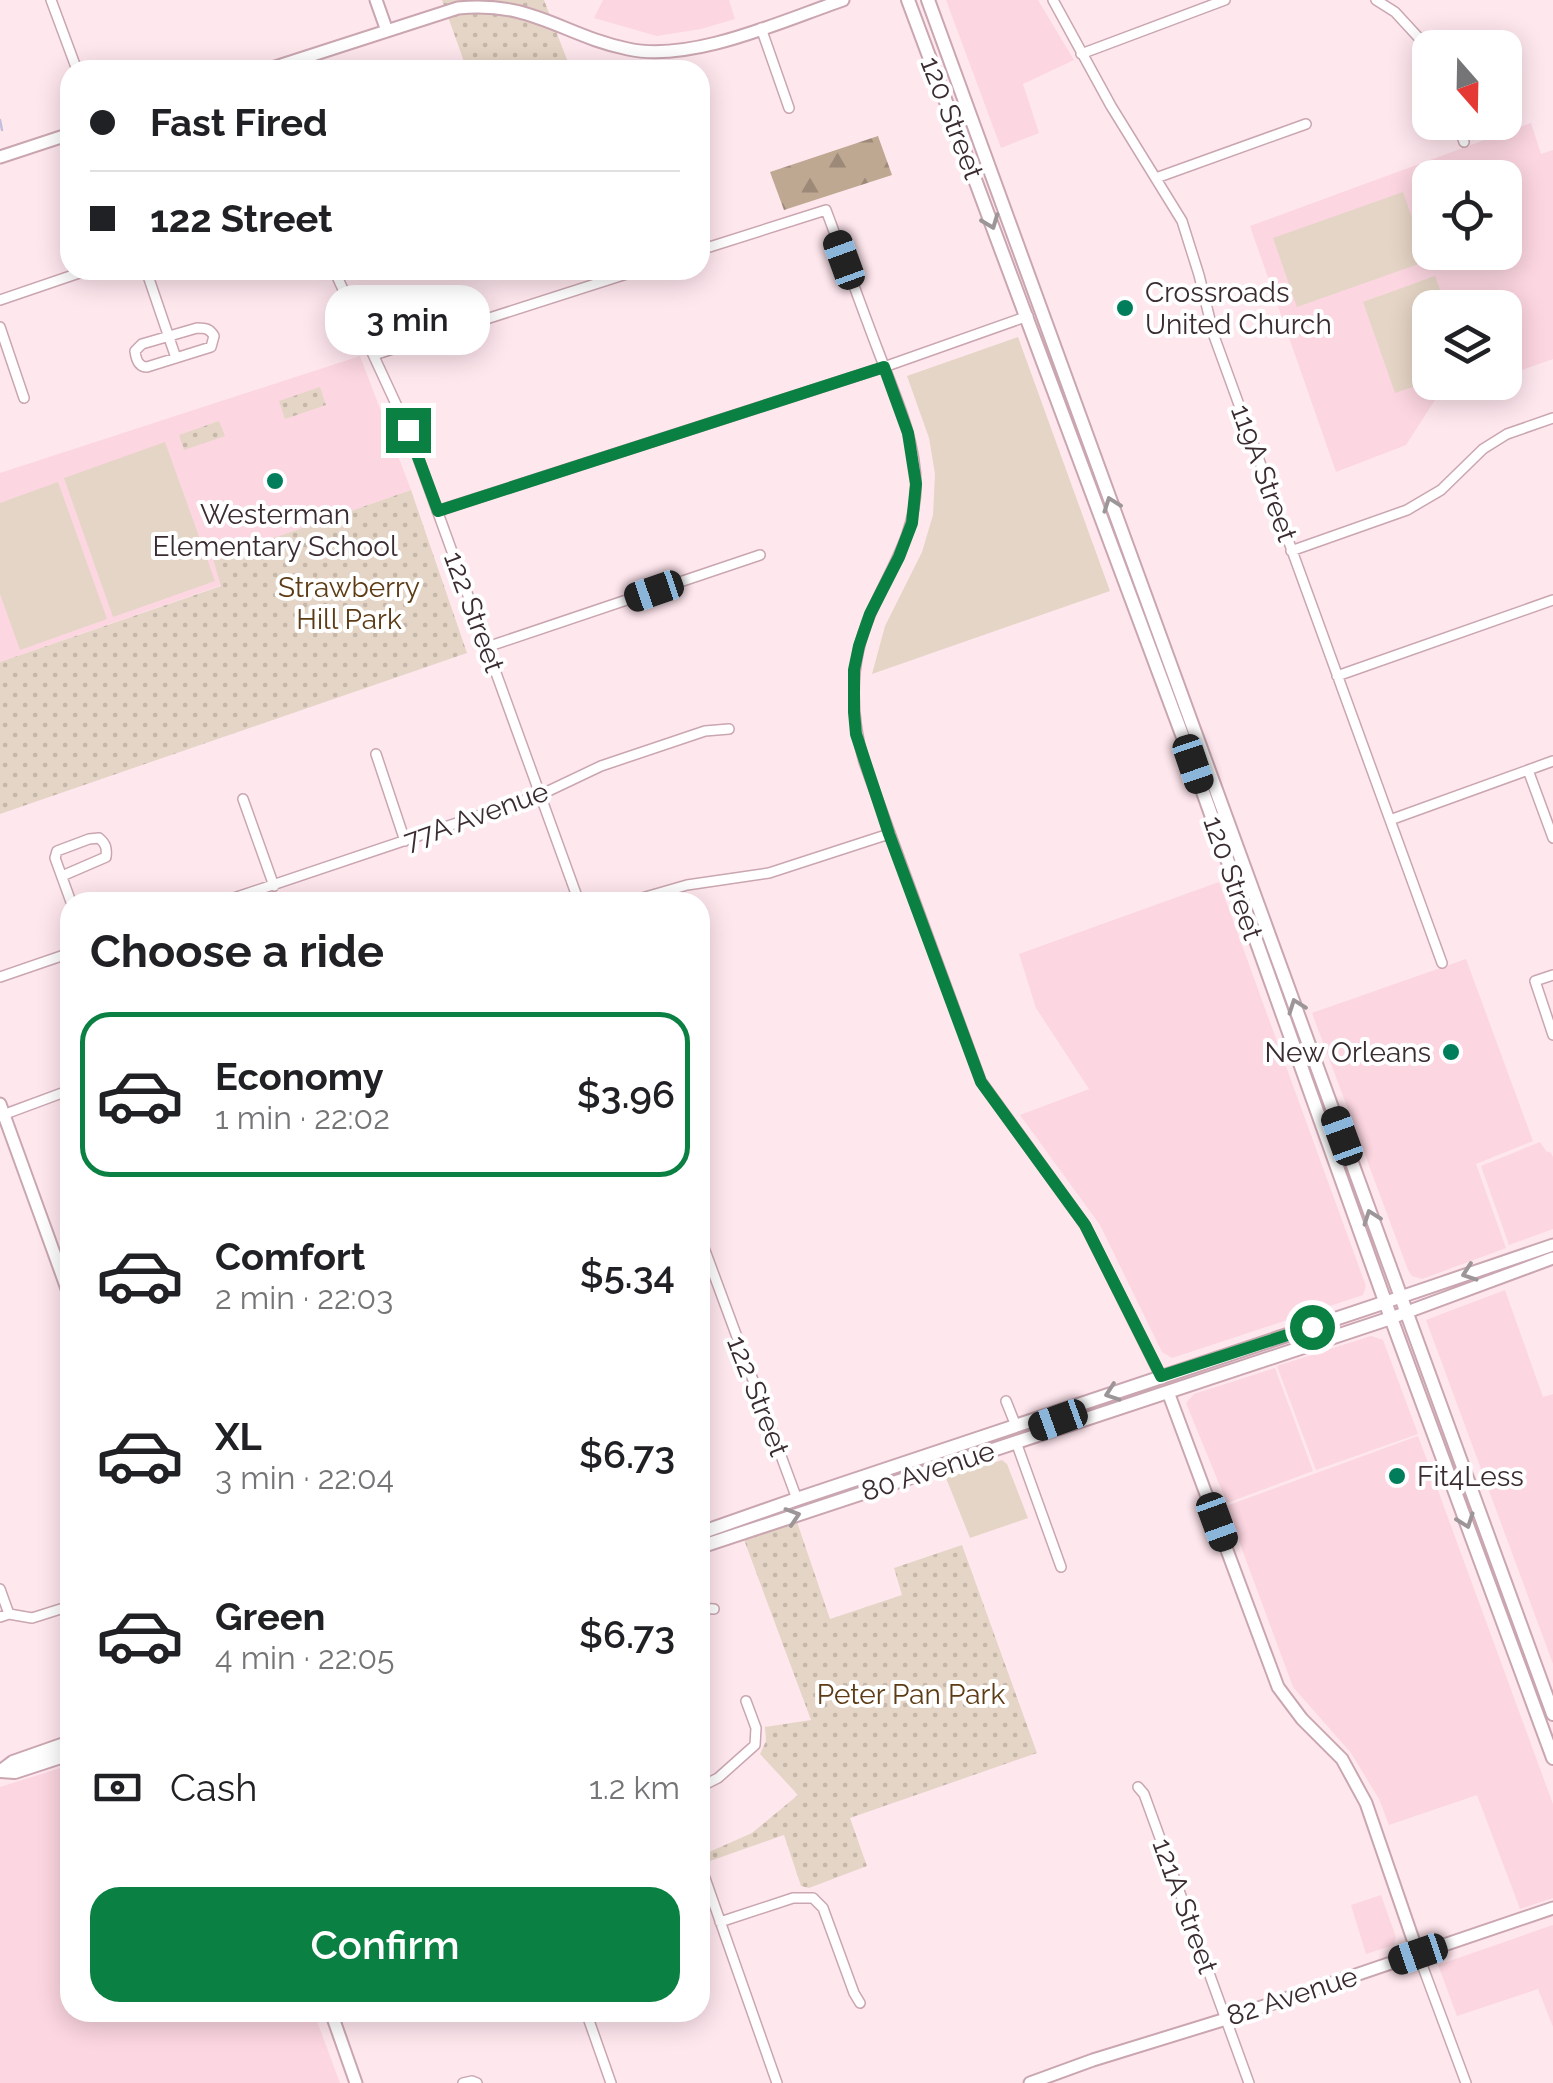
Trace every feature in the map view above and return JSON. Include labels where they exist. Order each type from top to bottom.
[{"type":"main road","name":"120 Street","points":[[908,0],[1161,640],[1553,1714]]},
{"type":"main road","name":"120 Street","points":[[928,0],[1130,596],[1553,1758]]},
{"type":"main road","points":[[1130,596],[1139,601],[1150,629],[1161,640]]},
{"type":"main road","points":[[1193,764],[1200,769],[1216,810],[1228,823]]},
{"type":"main road","points":[[1217,833],[1224,836],[1239,873],[1253,889]]},
{"type":"main road","name":"80 Avenue","points":[[710,1529],[1386,1302]]},
{"type":"main road","name":"80 Avenue","points":[[710,1544],[1391,1318]]},
{"type":"main road","points":[[1016,1442],[1022,1434],[1058,1420],[1064,1410]]},
{"type":"main road","points":[[917,1474],[930,1464],[1004,1439],[1016,1426]]},
{"type":"main road","points":[[1487,1580],[1503,1601],[1512,1603]]},
{"type":"main road","points":[[1504,1625],[1513,1627],[1520,1643],[1529,1649]]},
{"type":"main road","points":[[0,1771],[13,1762],[60,1746]]},
{"type":"main road","points":[[0,1771],[15,1772],[60,1757]]},
{"type":"street","points":[[51,0],[72,60]]},
{"type":"street","points":[[376,0],[387,31]]},
{"type":"street","points":[[297,60],[458,8],[514,8],[628,50],[660,53],[706,46],[843,0]]},
{"type":"street","name":"119A Street","points":[[1053,0],[1081,54],[1182,221],[1200,274],[1214,336],[1442,963]]},
{"type":"street","points":[[1081,54],[1225,0]]},
{"type":"street","points":[[1376,0],[1395,12],[1412,30]]},
{"type":"street","points":[[761,28],[789,108]]},
{"type":"street","points":[[1156,178],[1306,124]]},
{"type":"street","points":[[0,157],[60,137]]},
{"type":"street","points":[[710,247],[826,210],[908,433],[916,484],[912,523],[870,614],[854,670],[856,734],[864,762],[981,1082],[1085,1225],[1161,1376],[1278,1687],[1342,1759],[1366,1803],[1466,2083]]},
{"type":"street","points":[[0,300],[60,280]]},
{"type":"street","points":[[149,280],[176,358]]},
{"type":"street","name":"122 Street","points":[[339,280],[408,430],[575,892]]},
{"type":"street","points":[[374,355],[608,280]]},
{"type":"street","points":[[438,511],[884,367],[1034,314]]},
{"type":"street","points":[[0,327],[24,398]]},
{"type":"street","points":[[203,328],[214,336],[211,347],[176,358],[144,367],[136,360],[135,351],[142,344],[168,336],[203,328]]},
{"type":"street","points":[[1291,551],[1406,510],[1441,490],[1483,449],[1507,434],[1553,418]]},
{"type":"street","points":[[486,648],[760,555]]},
{"type":"street","points":[[1337,676],[1553,600]]},
{"type":"street","name":"77A Avenue","points":[[254,892],[540,795],[601,766],[705,731],[730,729]]},
{"type":"street","points":[[376,754],[405,841]]},
{"type":"street","points":[[1390,820],[1553,761]]},
{"type":"street","points":[[1528,770],[1553,838]]},
{"type":"street","points":[[243,799],[274,886]]},
{"type":"street","points":[[663,892],[770,873],[889,834]]},
{"type":"street","points":[[62,876],[106,858],[104,841],[89,839],[56,852],[56,858],[62,876],[68,892]]},
{"type":"street","points":[[0,976],[60,955]]},
{"type":"street","points":[[1553,975],[1535,981],[1553,1035]]},
{"type":"street","points":[[60,1093],[1,1112],[60,1270]]},
{"type":"street","name":"80 Avenue","points":[[1386,1302],[1553,1244]]},
{"type":"street","name":"80 Avenue","points":[[1391,1318],[1553,1258]]},
{"type":"street","name":"122 Street","points":[[710,1264],[797,1498]]},
{"type":"street","points":[[1006,1401],[1016,1426]]},
{"type":"street","points":[[1016,1442],[1061,1567]]},
{"type":"street","points":[[0,1590],[4,1615],[32,1618],[60,1609]]},
{"type":"street","points":[[710,1609],[714,1609]]},
{"type":"street","points":[[710,1782],[755,1745],[756,1728],[746,1701]]},
{"type":"street","name":"121A Street","points":[[1138,1787],[1144,1794],[1249,2083]]},
{"type":"street","points":[[710,1894],[778,2083]]},
{"type":"street","points":[[720,1922],[809,1896],[824,1908],[860,2003]]},
{"type":"street","name":"82 Avenue","points":[[1030,2083],[1553,1908]]},
{"type":"street","points":[[334,2022],[356,2083]]},
{"type":"street","points":[[590,2022],[611,2083]]},
{"type":"street","points":[[463,2083],[476,2083]]},
{"type":"shaded area","points":[[603,0],[729,0],[735,19],[657,36],[594,18]]},
{"type":"shaded area","points":[[946,0],[1038,0],[1074,60],[1023,84],[1039,133],[1001,148]]},
{"type":"shaded area","points":[[1531,123],[1541,154],[1553,150],[1553,359],[1522,370],[1522,290],[1412,290],[1412,400],[1435,400],[1406,445],[1336,472],[1250,226],[1412,167],[1412,270],[1522,270],[1522,160],[1430,160],[1485,140],[1522,140],[1522,126]]},
{"type":"shaded area","points":[[360,356],[411,490],[213,559],[222,585],[0,662],[0,473]]},
{"type":"shaded area","points":[[1219,882],[1366,1286],[1363,1295],[1172,1358],[1162,1352],[1100,1225],[1020,1115],[1089,1089],[1036,1008],[1019,954]]},
{"type":"shaded area","points":[[1466,959],[1533,1141],[1476,1164],[1506,1248],[1422,1279],[1408,1270],[1312,1013]]},
{"type":"shaded area","points":[[1540,1142],[1553,1157],[1553,1229],[1509,1245],[1481,1166]]},
{"type":"shaded area","points":[[1505,1290],[1543,1397],[1553,1394],[1553,1664],[1426,1320]]},
{"type":"shaded area","points":[[1371,1336],[1383,1340],[1418,1434],[1316,1470],[1277,1366]]},
{"type":"shaded area","points":[[1275,1368],[1313,1471],[1227,1503],[1186,1403],[1194,1394]]},
{"type":"shaded area","points":[[1418,1436],[1553,1804],[1553,1898],[1520,1909],[1477,1795],[1389,1825],[1379,1799],[1351,1753],[1293,1687],[1226,1506]]},
{"type":"shaded area","points":[[60,1768],[60,2022],[317,2022],[340,2083],[0,2083],[0,1787]]},
{"type":"shaded area","points":[[1381,1895],[1396,1937],[1394,1945],[1366,1954],[1351,1905]]},
{"type":"shaded area","points":[[1553,1925],[1553,2027],[1538,1989],[1457,2016],[1438,1965]]},
{"type":"green space","points":[[442,0],[544,0],[567,60],[463,60]]},
{"type":"green space","points":[[878,136],[892,175],[784,210],[770,172]]},
{"type":"green space","points":[[1403,192],[1412,218],[1412,266],[1297,307],[1273,238]]},
{"type":"green space","points":[[1435,276],[1440,290],[1412,290],[1412,387],[1395,393],[1363,302]]},
{"type":"green space","points":[[1018,337],[1110,591],[872,674],[885,626],[922,552],[933,515],[935,474],[929,438],[907,376]]},
{"type":"green space","points":[[320,387],[326,405],[285,419],[279,401]]},
{"type":"green space","points":[[219,421],[225,436],[184,450],[179,435]]},
{"type":"green space","points":[[165,442],[215,581],[113,617],[64,478]]},
{"type":"green space","points":[[58,482],[107,619],[20,650],[0,594],[0,503]]},
{"type":"green space","name":"Strawberry Hill Park","points":[[411,490],[467,653],[0,814],[0,662],[221,586],[213,559]]},
{"type":"green space","points":[[1002,1460],[1028,1518],[970,1538],[946,1478]]},
{"type":"green space","name":"Peter Pan Park","points":[[796,1519],[830,1619],[902,1595],[894,1568],[962,1545],[1037,1753],[850,1818],[867,1866],[809,1888],[801,1886],[784,1835],[710,1861],[710,1852],[752,1833],[798,1795],[760,1754],[766,1741],[765,1727],[811,1720],[743,1537]]},
{"type":"waterway","points":[[0,120],[2,130]]},
{"type":"place","name":"Crossroads United Church","points":[[1125,308]]},
{"type":"place","name":"Westerman Elementary School","points":[[275,481]]},
{"type":"place","name":"New Orleans","points":[[1451,1052]]},
{"type":"place","name":"Fit4Less","points":[[1397,1476]]},
{"type":"route","points":[[408,430],[438,511],[884,367],[908,433],[916,484],[912,523],[859,646],[854,670],[856,734],[981,1082],[1085,1225],[1161,1376],[1312,1327]]}]
